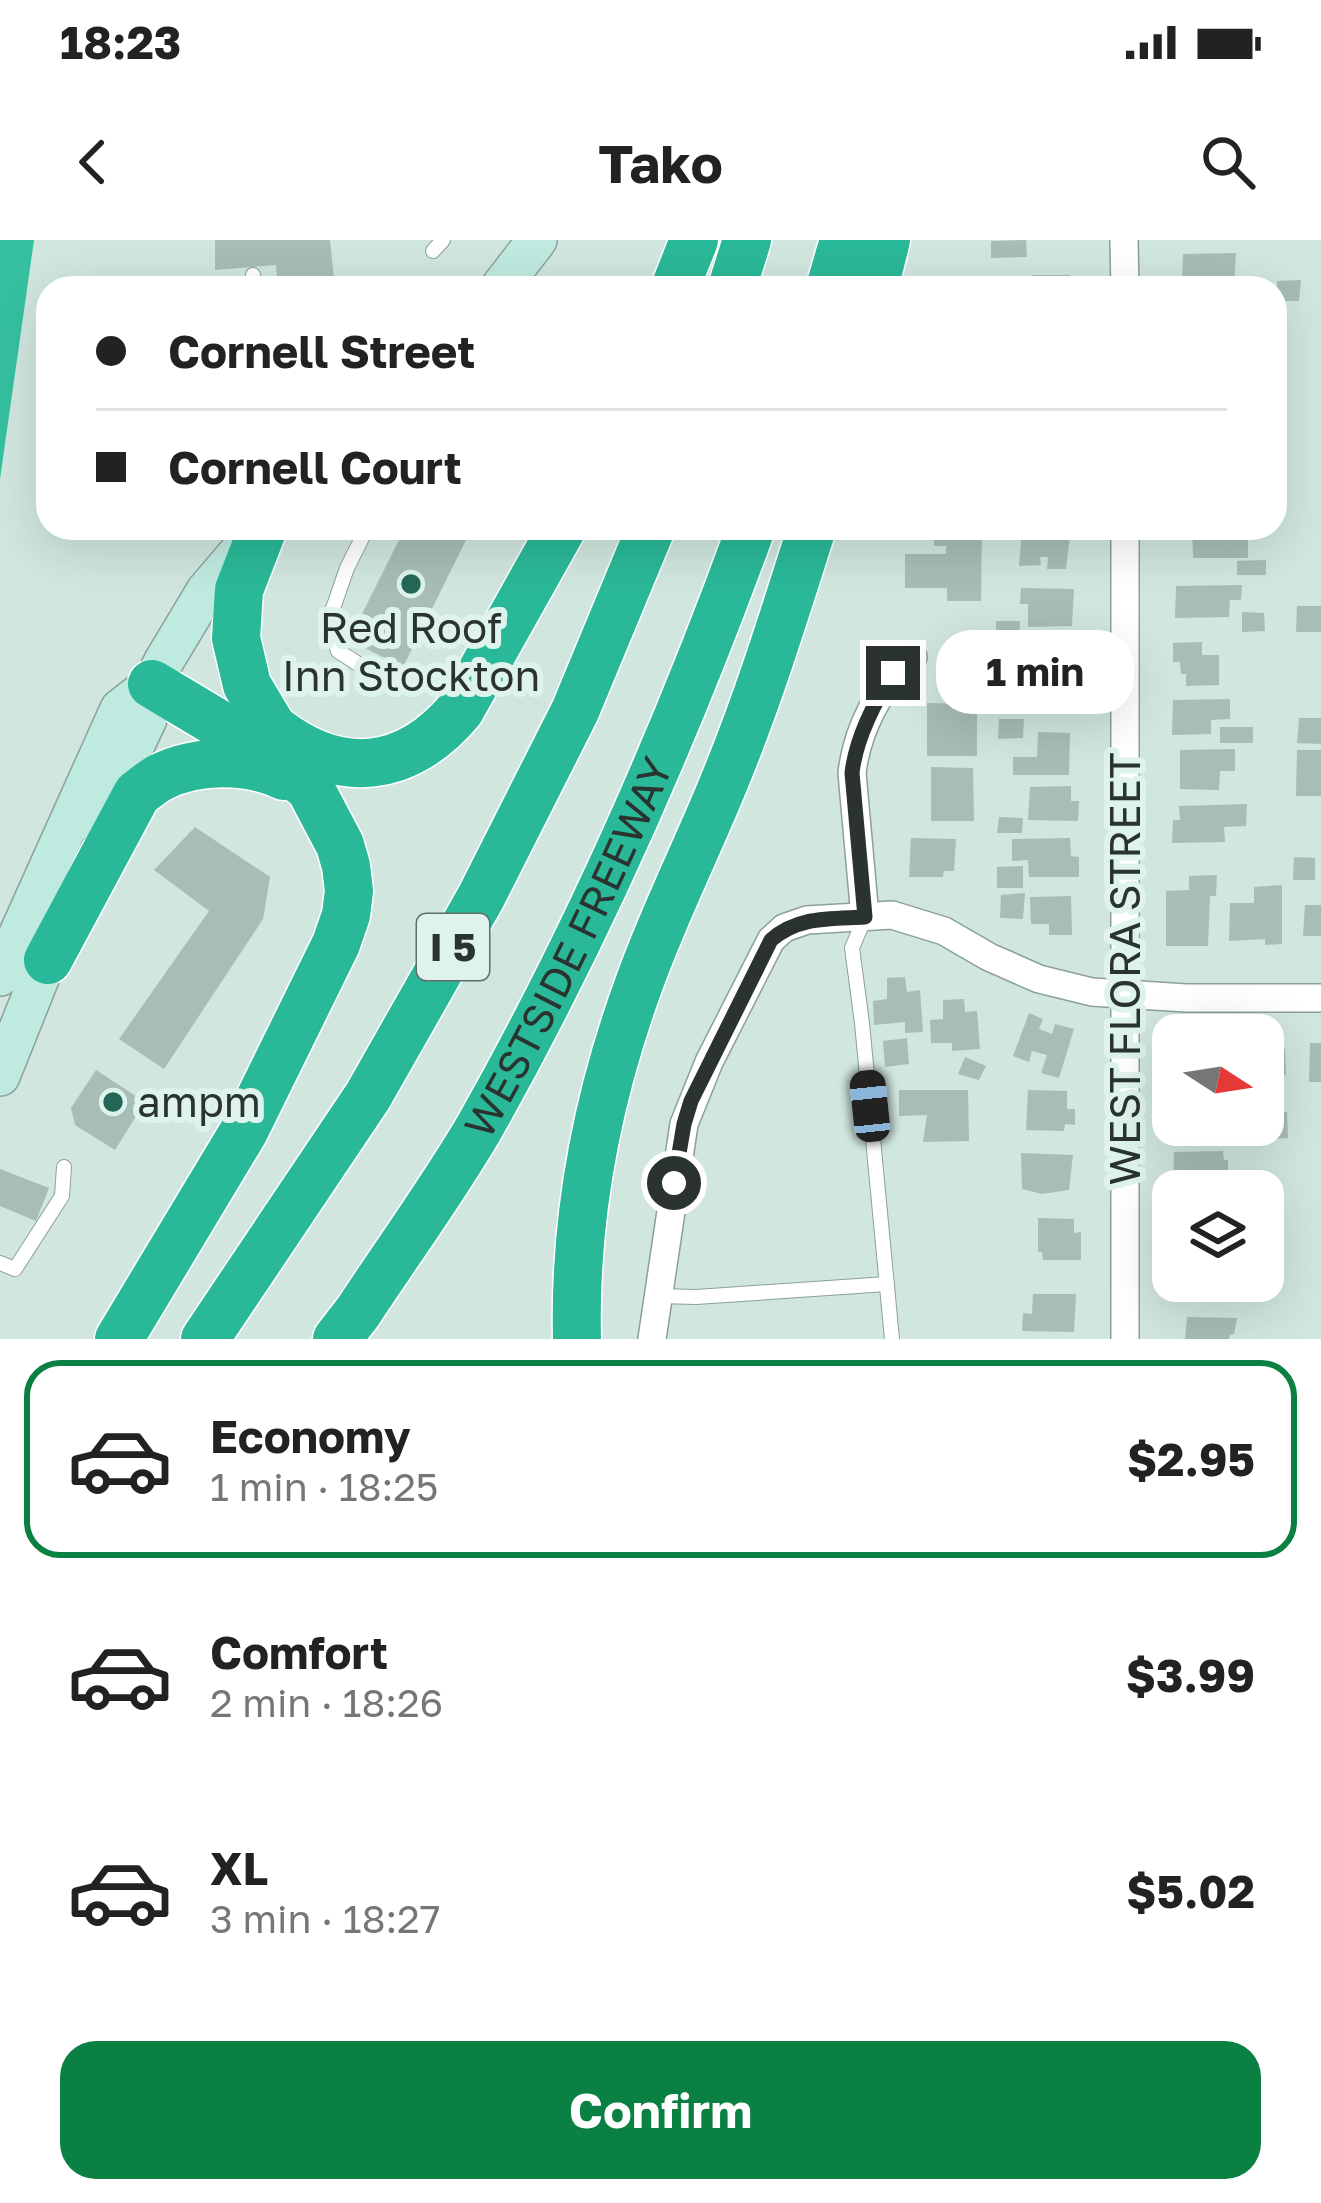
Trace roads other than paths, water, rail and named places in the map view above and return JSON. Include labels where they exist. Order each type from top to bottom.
[{"type":"highway","points":[[680,276],[694,240]]},
{"type":"highway","points":[[736,276],[747,240]]},
{"type":"highway","points":[[834,276],[844,240]]},
{"type":"highway","points":[[877,276],[886,240]]},
{"type":"highway","points":[[257,540],[239,590],[236,638],[247,686],[272,727]]},
{"type":"highway","points":[[158,673],[272,727],[298,747],[336,761],[370,764],[403,754],[442,731],[460,710],[555,540]]},
{"type":"highway","name":"I 5","points":[[205,1339],[368,1096],[481,897],[575,711],[646,540]]},
{"type":"highway","name":"WESTSIDE FREEWAY","points":[[337,1339],[477,1132],[564,969],[683,704],[747,540]]},
{"type":"highway","points":[[577,1339],[580,1229],[596,1136],[621,1036],[764,678],[808,540]]},
{"type":"highway","points":[[119,1339],[244,1132],[341,930],[349,891],[340,845],[310,788],[158,673]]},
{"type":"highway","points":[[48,959],[137,794],[161,777],[211,764],[243,764],[310,788]]},
{"type":"main road","points":[[509,276],[537,240]]},
{"type":"main road","points":[[0,976],[120,709],[158,673],[206,591],[251,540]]},
{"type":"main road","points":[[5,1064],[96,829],[147,719],[158,673]]},
{"type":"main road","points":[[0,1000],[5,1064]]},
{"type":"street","points":[[1124,240],[1125,276]]},
{"type":"street","name":"WEST FLORA STREET","points":[[1125,540],[1125,1339]]},
{"type":"street","points":[[865,917],[853,761],[880,695],[893,673],[913,657]]},
{"type":"street","points":[[652,1339],[691,1101],[771,940],[784,928],[806,920],[903,917],[944,931],[1039,979],[1092,992],[1321,998]]},
{"type":"lane","points":[[361,540],[329,620],[338,651],[366,669]]},
{"type":"lane","points":[[865,917],[852,948],[892,1339]]},
{"type":"lane","points":[[0,1263],[15,1269],[62,1196],[64,1168]]},
{"type":"lane","points":[[658,1296],[887,1284]]},
{"type":"place","name":"Red Roof Inn Stockton","points":[[411,584]]},
{"type":"place","name":"ampm","points":[[113,1102]]}]
